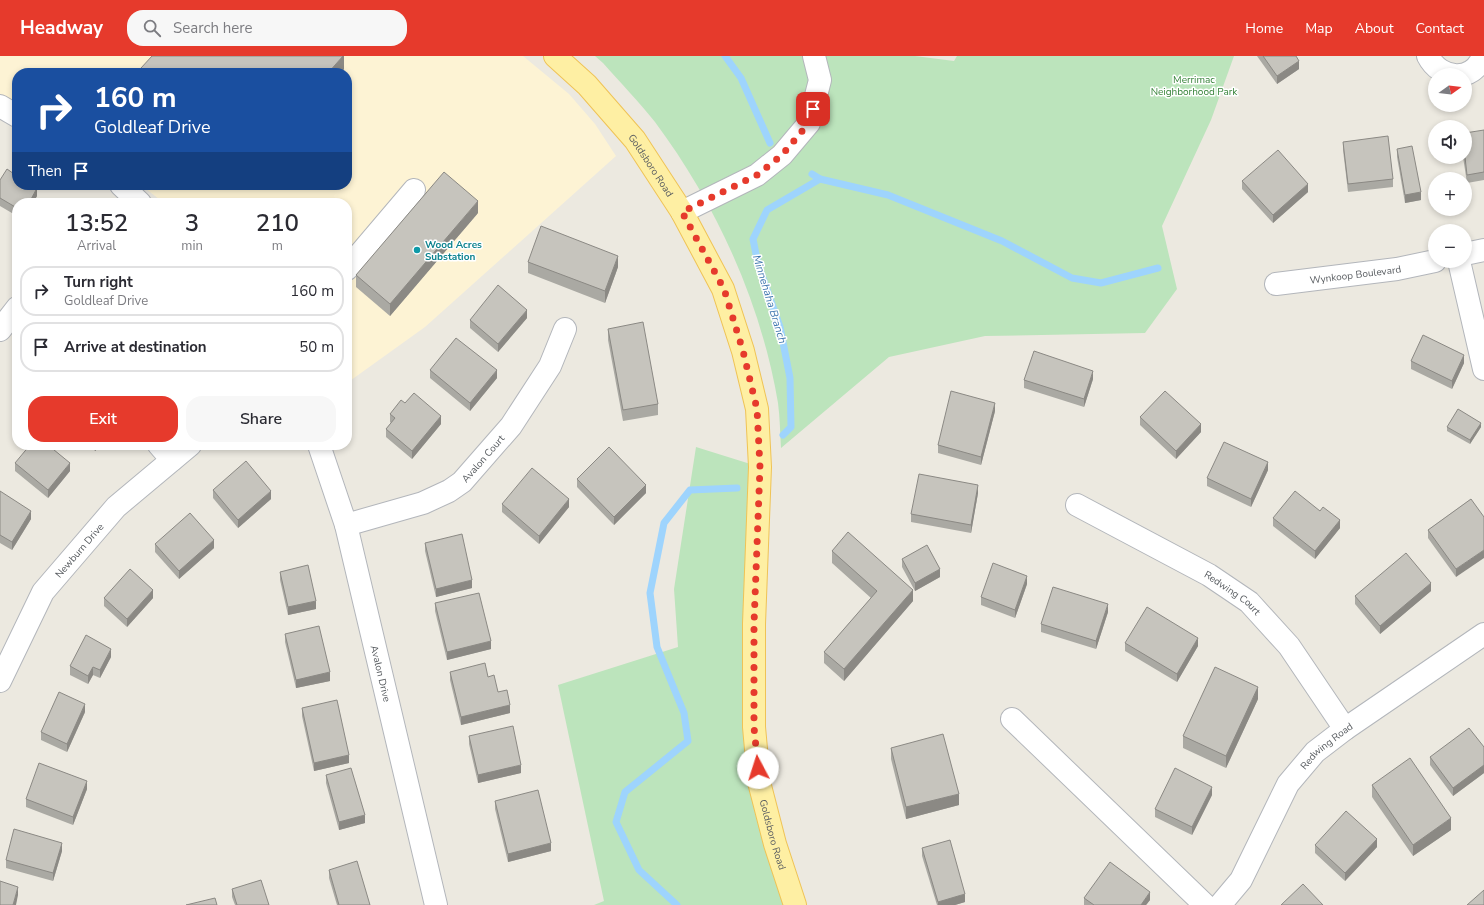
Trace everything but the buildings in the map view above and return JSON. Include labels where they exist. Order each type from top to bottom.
[{"type":"main road","name":"Goldsboro Road","points":[[555,56],[587,85],[635,140],[682,212],[724,289],[743,351],[757,409],[760,467],[754,624],[754,727],[759,782],[775,844],[795,905]]},
{"type":"street","points":[[682,212],[757,175],[787,150],[809,123],[820,80],[814,56]]},
{"type":"street","points":[[1428,56],[1439,70],[1449,74],[1459,75],[1476,67],[1483,56]]},
{"type":"street","points":[[0,106],[12,113]]},
{"type":"street","points":[[126,190],[134,198]]},
{"type":"street","points":[[352,263],[414,190]]},
{"type":"street","points":[[1472,253],[1484,250]]},
{"type":"street","name":"Wynkoop Boulevard","points":[[1276,284],[1397,269],[1428,262]]},
{"type":"street","points":[[1461,268],[1484,369]]},
{"type":"street","points":[[0,330],[12,314]]},
{"type":"street","name":"Avalon Court","points":[[346,525],[422,502],[449,490],[462,482],[511,426],[550,366],[565,329]]},
{"type":"street","name":"Avalon Drive","points":[[321,450],[346,525],[436,905]]},
{"type":"street","name":"Newburn Drive","points":[[0,681],[8,644],[43,592],[165,452]]},
{"type":"street","name":"Redwing Court","points":[[1077,505],[1209,575],[1249,602],[1290,646],[1345,729]]},
{"type":"street","name":"Redwing Road","points":[[1220,905],[1241,880],[1288,784],[1315,752],[1345,729],[1484,634]]},
{"type":"street","points":[[1012,719],[1205,905]]},
{"type":"shaded area","points":[[0,56],[523,56],[569,94],[595,124],[616,156],[425,327],[352,379],[352,198],[158,198],[147,190],[352,190],[352,68],[12,68],[12,100],[0,94]]},
{"type":"green space","name":"Merrimac Neighborhood Park","points":[[595,56],[915,56],[954,61],[957,56],[1234,56],[1211,120],[1162,226],[1177,289],[1145,333],[985,336],[889,357],[781,448],[778,403],[770,365],[748,291],[733,255],[698,186],[677,153],[655,122],[603,63]]},
{"type":"green space","points":[[696,447],[760,467],[754,727],[795,905],[594,905],[604,901],[558,685],[678,647],[674,589]]},
{"type":"waterway","name":"Minnehaha Branch","points":[[725,56],[741,78],[770,143]]},
{"type":"waterway","name":"Minnehaha Branch","points":[[783,435],[791,427],[790,378],[780,327],[758,264],[753,239],[767,210],[820,179],[812,174]]},
{"type":"waterway","points":[[820,179],[888,195],[1002,241],[1072,278],[1101,283],[1158,268]]},
{"type":"waterway","name":"Minnehaha Branch","points":[[677,905],[639,870],[616,822],[625,792],[688,741],[684,713],[657,647],[650,593],[664,523],[690,490],[737,488]]},
{"type":"place","name":"Wood Acres Substation","points":[[417,250]]},
{"type":"route","points":[[758,768],[754,727],[754,624],[760,467],[757,409],[743,351],[724,289],[682,212],[757,175],[782,155],[809,123],[813,109]]}]
